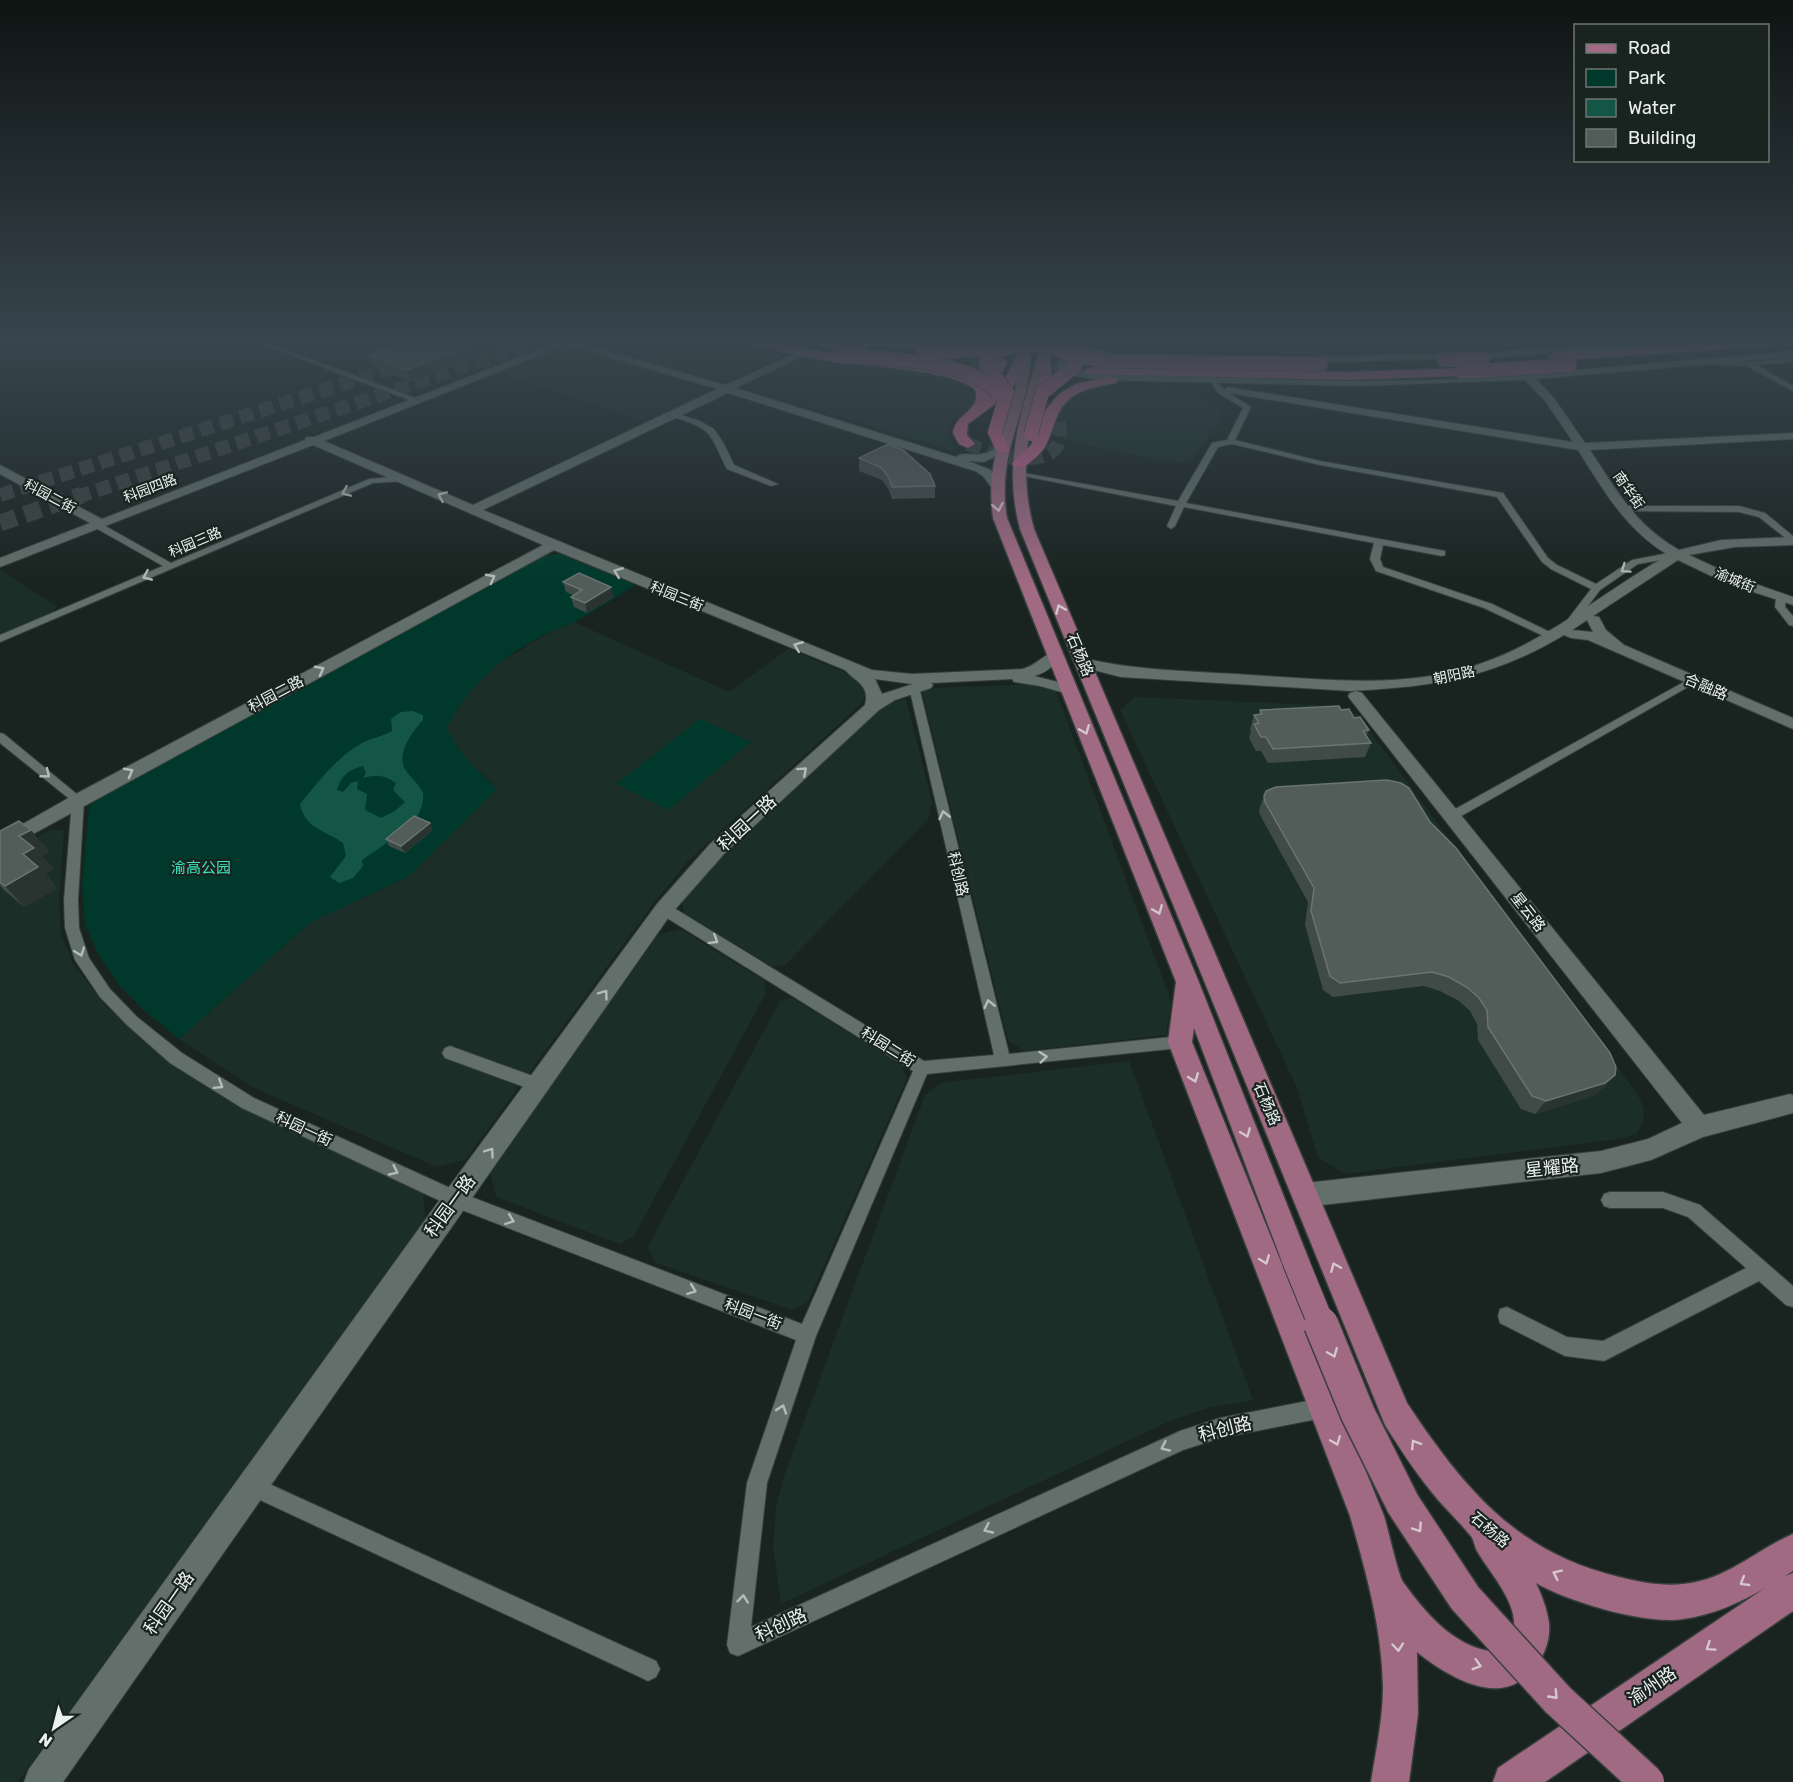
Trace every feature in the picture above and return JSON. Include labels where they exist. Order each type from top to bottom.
[{"type":"highway","points":[[966,420],[960,428],[961,437],[968,444]]},
{"type":"highway","points":[[999,420],[995,432],[1002,449]]},
{"type":"highway","points":[[1019,465],[1035,420]]},
{"type":"highway","points":[[1019,465],[1040,443],[1047,420]]},
{"type":"main road","name":"石杨路","points":[[1010,420],[995,484],[997,503],[1006,536],[1055,656],[1081,678],[1305,1195],[1396,1414],[1423,1457],[1452,1495],[1484,1527],[1526,1559],[1563,1578],[1617,1595],[1679,1603],[1708,1597],[1737,1587],[1793,1551]]},
{"type":"main road","name":"石杨路","points":[[1028,420],[1019,465],[1026,530],[1081,678],[1187,980],[1295,1260],[1358,1414],[1403,1504],[1465,1598],[1558,1700],[1647,1782]]},
{"type":"main road","points":[[1187,980],[1180,1042],[1366,1516],[1388,1587],[1398,1646],[1401,1713],[1390,1782]]},
{"type":"main road","points":[[1388,1587],[1407,1618],[1424,1635],[1462,1661],[1481,1668],[1501,1670],[1515,1664],[1526,1649],[1530,1633],[1530,1612],[1520,1585],[1497,1550],[1452,1495]]},
{"type":"main road","name":"渝州路","points":[[1512,1782],[1793,1590]]},
{"type":"street","name":"科园四路","points":[[0,557],[362,420]]},
{"type":"street","points":[[473,510],[661,420]]},
{"type":"street","points":[[692,420],[703,424],[719,438],[730,467],[774,484]]},
{"type":"street","points":[[830,420],[979,468],[987,473],[995,484]]},
{"type":"street","points":[[833,420],[964,458],[984,458],[1002,449]]},
{"type":"street","points":[[1232,442],[1230,439],[1240,420]]},
{"type":"street","points":[[1409,420],[1581,447],[1793,436]]},
{"type":"street","name":"南华街","points":[[1563,420],[1622,508],[1646,533],[1684,557]]},
{"type":"street","points":[[309,441],[373,472],[377,476],[372,481]]},
{"type":"street","name":"科园三街","points":[[309,441],[852,669],[881,677],[912,679],[1022,674],[1038,670],[1055,656]]},
{"type":"street","points":[[1171,526],[1180,504],[1215,445],[1232,442],[1320,463],[1500,495],[1545,560],[1554,567],[1597,588]]},
{"type":"street","points":[[1019,465],[1180,504],[1442,553]]},
{"type":"street","name":"科园二街","points":[[0,469],[171,567]]},
{"type":"street","name":"科园二街","points":[[0,477],[93,523]]},
{"type":"street","name":"科园三路","points":[[0,639],[372,481],[402,479]]},
{"type":"street","points":[[1622,508],[1739,508],[1762,515],[1793,541]]},
{"type":"street","name":"科园四路","points":[[0,563],[93,523]]},
{"type":"street","name":"朝阳路","points":[[1081,678],[1121,672],[1171,680],[1356,696],[1428,692],[1487,679],[1527,660],[1571,628],[1703,547],[1736,542],[1793,541]]},
{"type":"street","points":[[1379,542],[1375,559],[1379,569],[1396,577],[1488,606],[1550,636]]},
{"type":"street","name":"科园二路","points":[[0,845],[78,800],[553,545]]},
{"type":"street","name":"朝阳路","points":[[1171,680],[1351,686],[1422,681],[1458,675],[1497,663],[1550,636],[1594,620],[1684,557],[1733,549],[1793,548]]},
{"type":"street","points":[[1571,628],[1597,588],[1635,562],[1684,557]]},
{"type":"street","name":"渝城街","points":[[1684,557],[1729,579],[1787,599]]},
{"type":"street","points":[[1787,599],[1780,607],[1793,623]]},
{"type":"street","name":"合融路","points":[[1594,620],[1600,632],[1610,643]]},
{"type":"street","name":"合融路","points":[[1571,628],[1793,724]]},
{"type":"street","points":[[852,669],[872,686],[876,696],[873,707]]},
{"type":"street","points":[[873,707],[889,697],[914,687],[931,684],[1081,678]]},
{"type":"street","points":[[1452,816],[1690,681]]},
{"type":"street","name":"科创路","points":[[914,687],[1003,1061]]},
{"type":"street","name":"星云路","points":[[1356,696],[1699,1127]]},
{"type":"street","name":"科园一路","points":[[42,1782],[455,1199],[664,909],[717,849],[873,707]]},
{"type":"street","points":[[0,737],[78,800]]},
{"type":"street","name":"科园一街","points":[[78,800],[71,900],[72,928],[82,960],[105,993],[176,1058],[248,1103],[455,1199],[807,1335]]},
{"type":"street","name":"科园二街","points":[[664,909],[921,1068],[1180,1042]]},
{"type":"street","points":[[450,1053],[538,1085]]},
{"type":"street","name":"科创路","points":[[921,1068],[807,1335],[757,1483],[738,1645],[1180,1441],[1220,1428],[1323,1408]]},
{"type":"street","name":"星耀路","points":[[1305,1195],[1601,1162],[1651,1149],[1699,1127],[1790,1104]]},
{"type":"street","points":[[1610,1200],[1663,1200],[1694,1210],[1793,1298]]},
{"type":"street","points":[[1507,1316],[1565,1346],[1604,1351],[1761,1270]]},
{"type":"street","points":[[252,1486],[648,1669]]},
{"type":"shaded area","points":[[851,420],[954,420],[948,431],[949,439],[958,452]]},
{"type":"shaded area","points":[[1052,420],[1220,420],[1192,460],[1182,463],[1050,437]]},
{"type":"shaded area","points":[[0,570],[56,606],[53,612],[0,635]]},
{"type":"shaded area","points":[[574,622],[729,692],[788,649],[844,672],[854,679],[863,687],[865,694],[863,702],[688,861],[653,904],[465,1160],[437,1167],[254,1088],[179,1039],[311,922],[409,876],[497,788],[462,755],[451,741],[447,727],[457,706],[478,682],[503,661],[545,635]]},
{"type":"shaded area","points":[[1041,684],[1056,691],[1171,1001],[1166,1035],[1024,1051],[1008,1040],[922,692],[934,688]]},
{"type":"shaded area","points":[[1135,697],[1339,706],[1357,714],[1638,1095],[1644,1109],[1643,1124],[1637,1133],[1625,1138],[1345,1174],[1318,1157],[1297,1088],[1120,710]]},
{"type":"shaded area","points":[[906,699],[932,802],[929,818],[785,965],[772,966],[684,913],[682,900],[727,853],[878,711],[890,703]]},
{"type":"shaded area","points":[[50,830],[64,830],[59,901],[61,933],[73,964],[107,1007],[142,1040],[177,1068],[240,1107],[423,1192],[425,1218],[18,1782],[0,1782],[0,858]]},
{"type":"shaded area","points":[[680,929],[764,981],[766,993],[634,1236],[620,1244],[496,1197],[490,1172],[658,935]]},
{"type":"shaded area","points":[[792,998],[901,1065],[907,1078],[808,1302],[792,1310],[654,1262],[648,1246],[780,1001]]},
{"type":"shaded area","points":[[1129,1061],[1253,1400],[1208,1408],[1170,1421],[781,1604],[773,1546],[776,1507],[784,1476],[925,1095],[940,1083]]},
{"type":"green space","name":"渝高公园","points":[[560,554],[635,585],[576,621],[516,651],[476,685],[455,712],[447,727],[451,736],[468,761],[497,789],[409,876],[311,922],[179,1039],[146,1012],[119,985],[97,952],[85,923],[82,886],[89,807],[103,792],[545,555]]},
{"type":"green space","points":[[700,719],[751,742],[668,810],[616,784]]},
{"type":"water","points":[[413,711],[423,715],[423,720],[406,743],[402,757],[405,769],[423,793],[421,808],[401,832],[362,860],[363,866],[353,878],[339,883],[330,877],[346,856],[343,843],[311,824],[306,819],[300,804],[330,769],[347,754],[366,741],[392,731],[391,719],[401,712]],"holes":[[[363,766],[366,773],[363,778],[381,776],[396,783],[393,790],[405,802],[395,811],[381,818],[365,810],[367,794],[357,789],[358,781],[351,783],[343,792],[337,790],[343,777],[353,769]]]},
{"type":"building","points":[[888,444],[903,450],[930,474],[935,486],[892,487],[882,468],[859,458]]},
{"type":"building","points":[[579,573],[611,587],[585,603],[571,597],[582,590],[563,582]]},
{"type":"building","points":[[1339,706],[1341,710],[1349,709],[1354,718],[1360,717],[1369,730],[1363,731],[1371,743],[1273,749],[1266,737],[1261,737],[1254,724],[1259,723],[1254,715],[1262,714],[1260,710]]},
{"type":"building","points":[[1387,780],[1401,783],[1409,788],[1430,822],[1456,848],[1610,1053],[1616,1067],[1615,1075],[1605,1083],[1546,1101],[1532,1096],[1488,1027],[1487,1010],[1479,998],[1468,988],[1449,977],[1432,972],[1340,983],[1330,976],[1311,911],[1314,888],[1265,802],[1264,796],[1266,791],[1276,787]]},
{"type":"building","points":[[414,816],[430,823],[401,846],[386,839]]},
{"type":"building","points":[[19,821],[31,830],[19,836],[34,848],[23,854],[38,867],[5,886],[0,882],[0,831]]},
{"type":"tunnel","points":[[0,495],[232,420]]},
{"type":"tunnel","points":[[77,497],[305,420]]},
{"type":"tunnel","points":[[968,444],[1005,456],[1034,458],[1046,455],[1055,448],[1060,437],[1058,420]]},
{"type":"tunnel","points":[[0,523],[82,495]]}]
